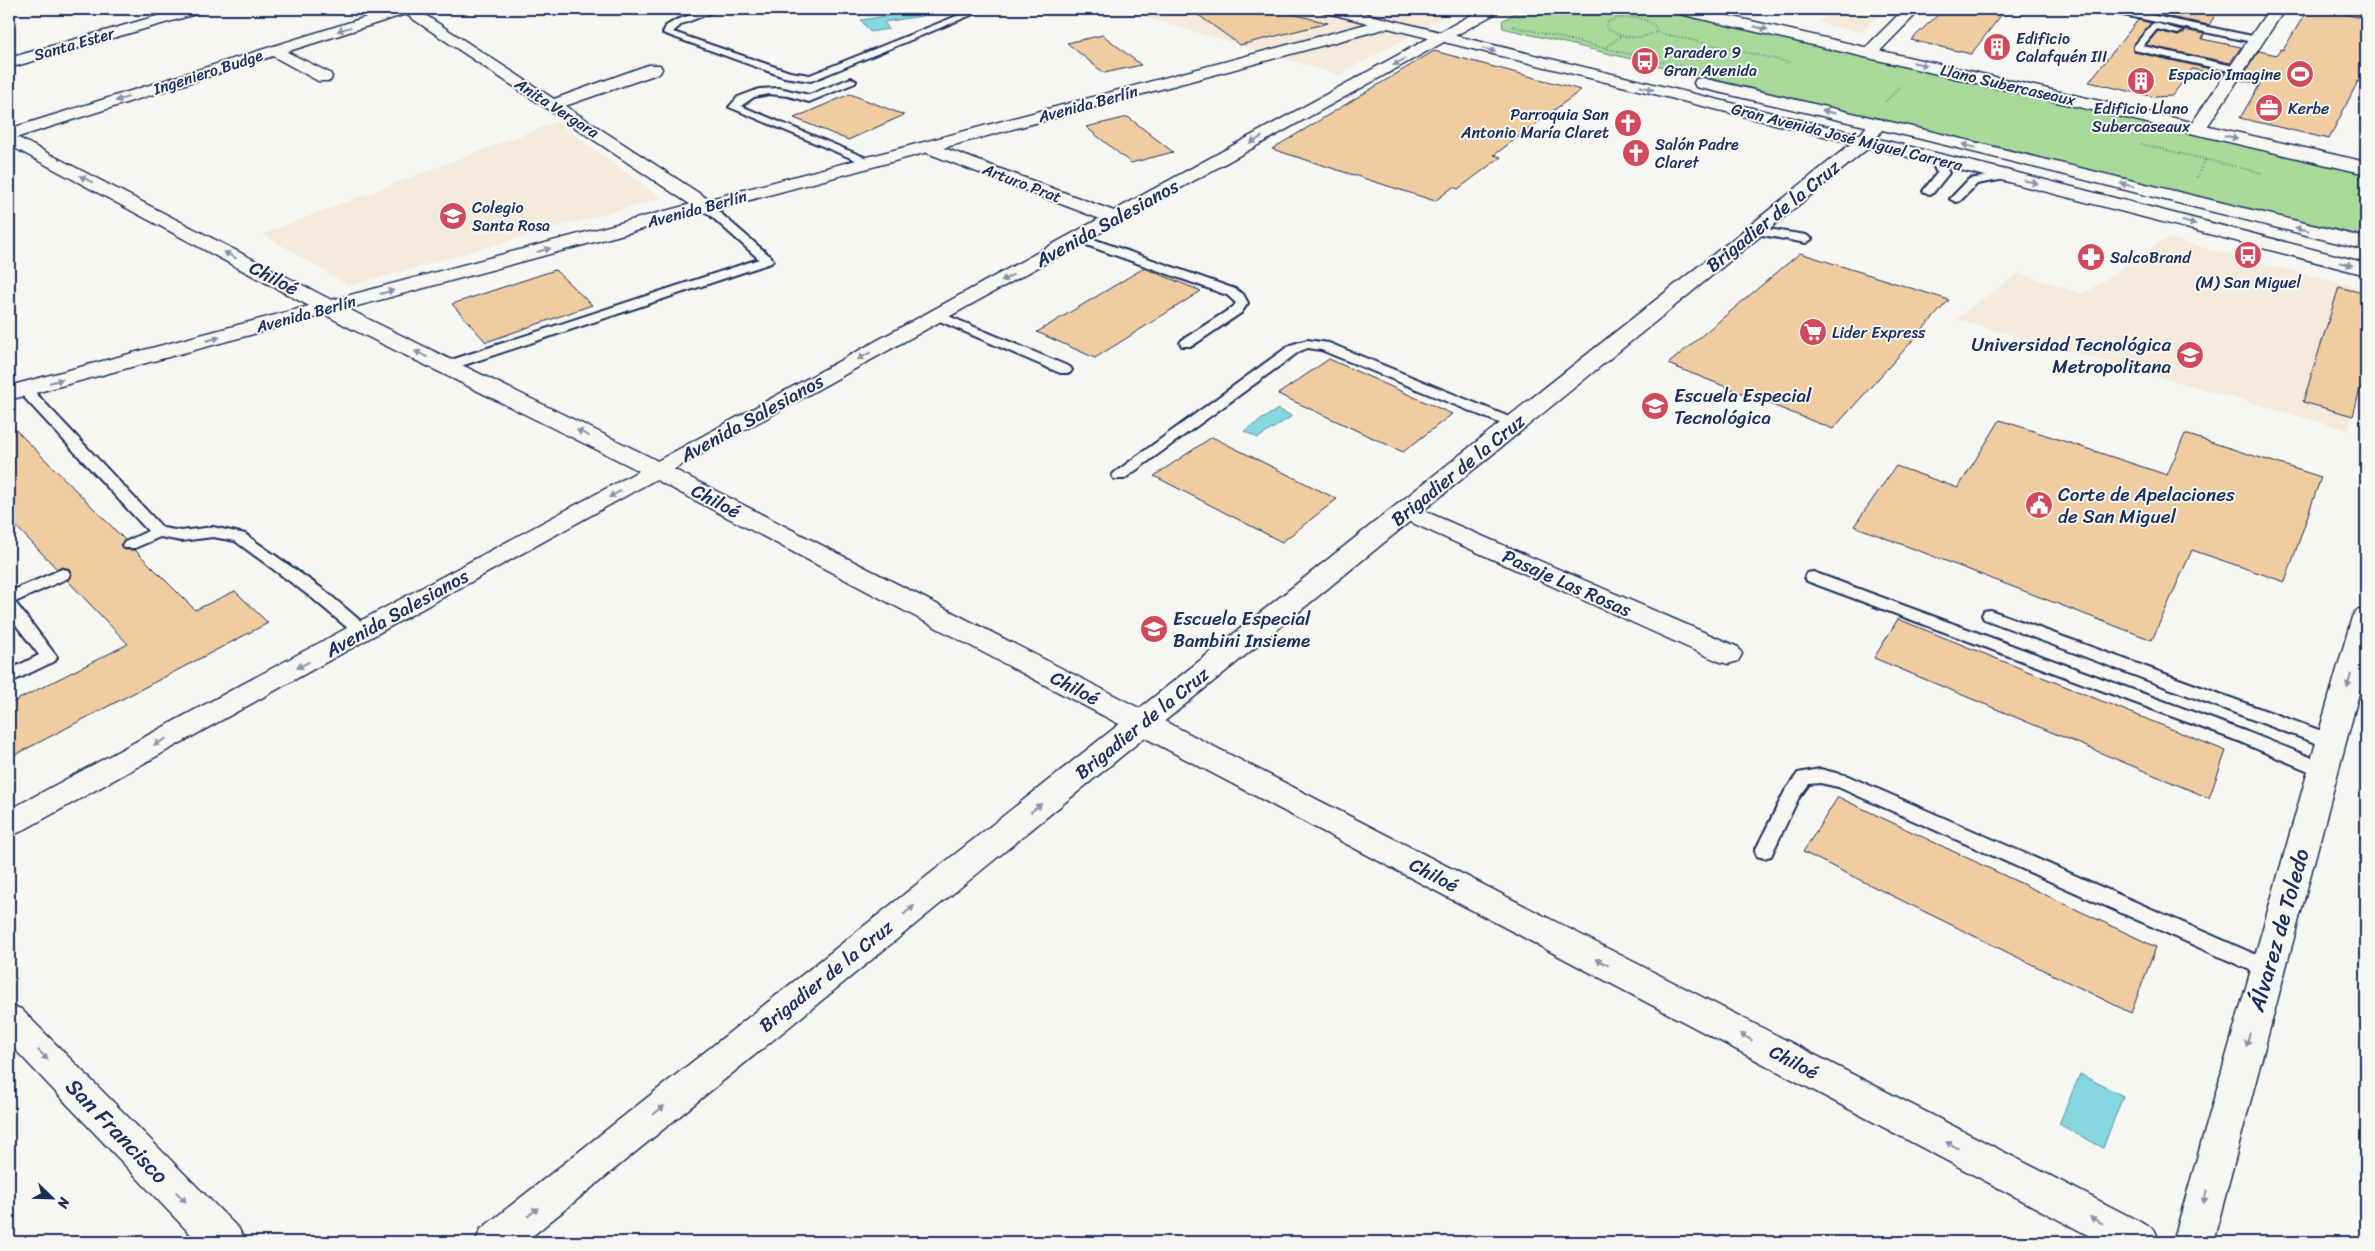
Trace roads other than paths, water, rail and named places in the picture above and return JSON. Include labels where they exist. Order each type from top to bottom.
[{"type":"street","name":"Santa Ester","points":[[9,63],[198,9]]},
{"type":"street","name":"Ingeniero Budge","points":[[9,136],[406,9]]},
{"type":"street","name":"Anita Vergara","points":[[406,9],[708,207]]},
{"type":"street","name":"Gran Avenida José Miguel Carrera","points":[[1328,9],[1385,24],[1440,29],[1874,124],[1934,158],[2366,269]]},
{"type":"street","name":"Avenida Salesianos","points":[[9,824],[363,632],[1116,218],[1440,29],[1463,25],[1493,9]]},
{"type":"street","name":"Llano Subercaseaux","points":[[1680,9],[2366,168]]},
{"type":"street","points":[[1869,53],[1914,9]]},
{"type":"street","points":[[2197,129],[2277,9]]},
{"type":"street","name":"Avenida Berlín","points":[[16,391],[1385,24]]},
{"type":"street","points":[[1463,25],[1537,44]]},
{"type":"street","points":[[275,50],[324,77]]},
{"type":"street","points":[[552,105],[654,69]]},
{"type":"street","name":"Gran Avenida José Miguel Carrera","points":[[1688,79],[2366,244]]},
{"type":"street","name":"Brigadier de la Cruz","points":[[495,1242],[1756,231],[1874,124]]},
{"type":"street","name":"Chiloé","points":[[9,136],[330,308],[657,470],[2140,1242]]},
{"type":"street","name":"Arturo Prat","points":[[928,147],[1116,218]]},
{"type":"street","name":"Pasaje Las Rosas","points":[[1406,512],[1728,654]]},
{"type":"street","name":"Álvarez de Toledo","points":[[2193,1242],[2364,630]]},
{"type":"street","name":"San Francisco","points":[[9,1020],[225,1242]]},
{"type":"lane","points":[[716,9],[679,22],[669,28],[668,33],[788,75],[811,78],[981,9]]},
{"type":"lane","points":[[2109,9],[2235,35],[2255,43]]},
{"type":"lane","points":[[2178,31],[2155,26],[2136,48],[2238,70]]},
{"type":"lane","points":[[2219,28],[2238,32],[2235,35]]},
{"type":"lane","points":[[2204,36],[2255,43]]},
{"type":"lane","points":[[851,81],[809,99],[790,92],[766,90],[753,92],[740,100],[734,107],[870,163]]},
{"type":"lane","points":[[1929,191],[1943,173],[1934,158]]},
{"type":"lane","points":[[1956,199],[1973,181],[2007,176]]},
{"type":"lane","points":[[447,366],[767,260],[708,207]]},
{"type":"lane","points":[[1756,231],[1806,239]]},
{"type":"lane","points":[[1079,238],[1231,292],[1239,297],[1242,303],[1237,310],[1187,343]]},
{"type":"lane","points":[[938,316],[1065,370]]},
{"type":"lane","points":[[1119,476],[1295,348],[1307,344],[1324,346],[1514,424]]},
{"type":"lane","points":[[16,391],[158,532]]},
{"type":"lane","points":[[130,544],[158,532],[181,536],[213,532],[240,537],[318,594],[363,632]]},
{"type":"lane","points":[[9,598],[62,574]]},
{"type":"lane","points":[[1813,577],[2244,737],[2328,756]]},
{"type":"lane","points":[[9,606],[49,657],[9,677]]},
{"type":"lane","points":[[1990,614],[2328,756]]},
{"type":"lane","points":[[1764,851],[1791,796],[1804,778],[1820,776],[1842,780],[2268,969]]},
{"type":"water","points":[[918,11],[922,16],[884,22],[889,29],[870,32],[861,20]]},
{"type":"water","points":[[1278,409],[1292,416],[1258,438],[1244,431]]},
{"type":"water","points":[[2080,1074],[2123,1096],[2103,1148],[2059,1124]]},
{"type":"place","name":"Edificio Calafquén III","points":[[1997,47]]},
{"type":"place","name":"Paradero 9 Gran Avenida","points":[[1645,61]]},
{"type":"place","name":"Espacio Imagine","points":[[2300,74]]},
{"type":"place","name":"Edificio Llano Subercaseaux","points":[[2141,81]]},
{"type":"place","name":"Kerbe","points":[[2269,108]]},
{"type":"place","name":"Parroquia San Antonio María Claret","points":[[1628,123]]},
{"type":"place","name":"Salón Padre Claret","points":[[1636,153]]},
{"type":"place","name":"Colegio Santa Rosa","points":[[453,216]]},
{"type":"place","name":"(M) San Miguel","points":[[2248,255]]},
{"type":"place","name":"SalcoBrand","points":[[2091,257]]},
{"type":"place","name":"Lider Express","points":[[1813,332]]},
{"type":"place","name":"Universidad Tecnológica Metropolitana","points":[[2190,355]]},
{"type":"place","name":"Escuela Especial Tecnológica","points":[[1655,406]]},
{"type":"place","name":"Corte de Apelaciones de San Miguel","points":[[2039,505]]},
{"type":"place","name":"Escuela Especial Bambini Insieme","points":[[1154,629]]}]
